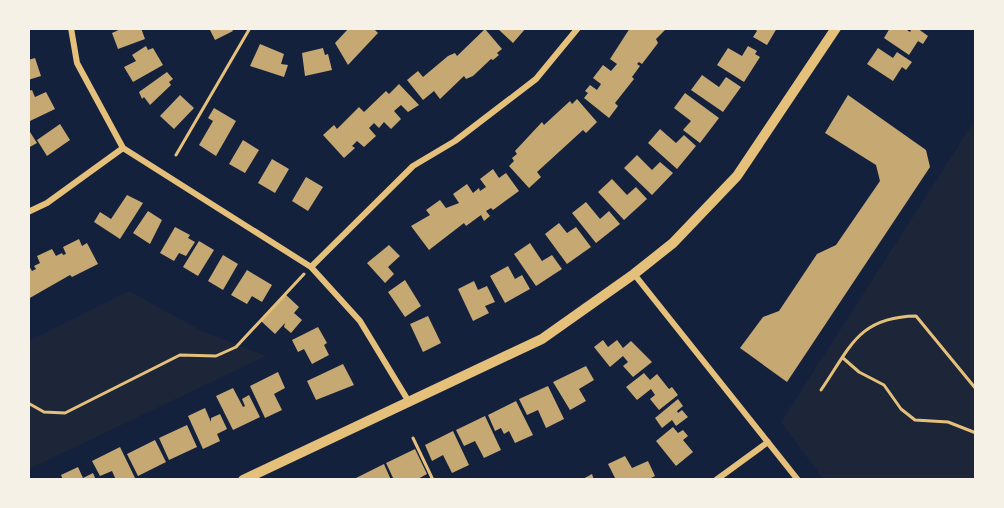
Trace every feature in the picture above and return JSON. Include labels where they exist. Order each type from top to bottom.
[{"type":"street","points":[[71,28],[77,63],[123,148],[311,267],[360,321],[409,403]]},
{"type":"street","points":[[311,267],[413,166],[455,141],[536,79],[578,28]]},
{"type":"street","points":[[243,480],[542,339],[634,274],[673,243],[737,176],[836,28]]},
{"type":"street","points":[[28,212],[47,203],[123,148]]},
{"type":"street","points":[[634,274],[798,480]]},
{"type":"street","points":[[716,480],[768,442]]},
{"type":"path","points":[[176,155],[250,28]]},
{"type":"path","points":[[28,403],[44,412],[65,413],[180,355],[216,356],[236,347],[246,333],[311,267]]},
{"type":"path","points":[[821,390],[860,332],[894,316],[916,316],[975,389]]},
{"type":"path","points":[[843,358],[859,372],[884,385],[901,409],[915,420],[948,422],[975,434]]},
{"type":"path","points":[[413,438],[434,480]]},
{"type":"shaded area","points":[[975,120],[975,479],[823,479],[781,422]]},
{"type":"shaded area","points":[[129,291],[202,331],[266,356],[29,469],[29,341]]},
{"type":"building","points":[[123,28],[141,28],[145,39],[118,49],[112,33]]},
{"type":"building","points":[[209,28],[231,28],[233,31],[215,40]]},
{"type":"building","points":[[349,28],[373,28],[378,33],[348,65],[335,43]]},
{"type":"building","points":[[497,28],[526,28],[513,43]]},
{"type":"building","points":[[630,28],[667,28],[656,39],[658,43],[642,64],[639,62],[637,64],[640,66],[632,77],[634,79],[615,103],[618,106],[609,118],[584,98],[588,93],[585,91],[590,85],[597,90],[601,84],[593,78],[603,65],[611,71],[617,64],[610,59]]},
{"type":"building","points":[[754,28],[777,28],[767,45],[753,37],[757,31]]},
{"type":"building","points":[[890,28],[904,28],[910,32],[912,28],[917,28],[928,36],[923,44],[918,41],[909,55],[884,38]]},
{"type":"building","points":[[485,29],[502,49],[497,53],[499,55],[491,59],[473,76],[466,79],[464,76],[440,99],[434,91],[423,100],[407,80],[418,71],[423,77],[448,56],[455,53],[457,56]]},
{"type":"building","points":[[260,44],[284,54],[281,64],[288,65],[284,77],[250,66]]},
{"type":"building","points":[[146,46],[148,50],[153,48],[163,65],[133,82],[124,67],[136,61],[132,55]]},
{"type":"building","points":[[748,46],[757,51],[755,54],[760,57],[744,82],[717,65],[728,48],[742,56]]},
{"type":"building","points":[[323,48],[325,55],[328,54],[332,70],[305,76],[302,53]]},
{"type":"building","points":[[878,48],[893,58],[897,52],[912,62],[906,70],[902,67],[893,81],[867,64]]},
{"type":"building","points":[[35,58],[41,76],[28,80],[28,60]]},
{"type":"building","points":[[167,72],[173,79],[169,82],[171,85],[150,105],[144,97],[142,99],[139,92]]},
{"type":"building","points":[[702,75],[719,87],[726,77],[741,87],[723,112],[691,90]]},
{"type":"building","points":[[399,84],[419,105],[408,112],[401,105],[394,111],[401,119],[391,129],[384,122],[379,128],[374,123],[369,128],[376,136],[364,147],[357,141],[352,146],[355,148],[344,158],[323,135],[334,125],[337,129],[359,107],[364,112],[386,91],[389,94]]},
{"type":"building","points":[[32,90],[35,97],[46,92],[55,109],[30,121],[28,91]]},
{"type":"building","points":[[685,93],[719,118],[700,143],[683,130],[691,121],[674,108]]},
{"type":"building","points":[[180,95],[194,108],[174,129],[160,116]]},
{"type":"building","points":[[848,95],[926,150],[930,167],[787,382],[740,348],[763,317],[779,311],[817,254],[836,245],[880,181],[876,165],[825,133]]},
{"type":"building","points":[[577,99],[597,122],[586,133],[583,130],[537,172],[541,177],[529,188],[509,166],[514,161],[512,158],[517,154],[515,151],[542,122],[544,125],[570,101],[572,104]]},
{"type":"building","points":[[214,108],[236,121],[216,156],[199,145],[213,121],[208,118]]},
{"type":"building","points":[[60,124],[70,140],[47,156],[37,140]]},
{"type":"building","points":[[660,129],[676,143],[684,135],[696,146],[677,169],[648,143]]},
{"type":"building","points":[[30,132],[37,143],[28,148],[28,133]]},
{"type":"building","points":[[243,140],[259,150],[245,173],[229,164]]},
{"type":"building","points":[[637,155],[652,170],[660,162],[673,173],[652,195],[624,168]]},
{"type":"building","points":[[272,159],[289,169],[275,193],[258,183]]},
{"type":"building","points":[[493,169],[499,178],[506,173],[519,191],[493,210],[491,208],[486,211],[490,216],[484,221],[481,215],[466,226],[464,223],[429,250],[411,226],[430,215],[426,210],[440,200],[446,208],[459,203],[453,194],[467,184],[473,193],[479,188],[480,191],[486,187],[480,179]]},
{"type":"building","points":[[306,177],[323,187],[308,211],[292,201]]},
{"type":"building","points":[[612,179],[627,195],[636,187],[647,199],[624,220],[598,192]]},
{"type":"building","points":[[127,195],[143,203],[120,239],[94,222],[100,212],[111,219]]},
{"type":"building","points":[[586,202],[600,219],[609,211],[620,224],[596,243],[572,213]]},
{"type":"building","points":[[148,211],[162,220],[150,244],[133,233]]},
{"type":"building","points":[[559,223],[567,233],[576,227],[591,247],[567,264],[545,234]]},
{"type":"building","points":[[175,227],[190,235],[188,238],[195,242],[186,256],[179,253],[174,261],[160,253]]},
{"type":"building","points":[[79,239],[82,246],[87,243],[98,264],[72,277],[70,275],[28,299],[28,264],[32,271],[36,269],[34,266],[40,263],[37,256],[52,249],[56,256],[66,254],[63,247]]},
{"type":"building","points":[[199,241],[214,250],[198,276],[183,267]]},
{"type":"building","points":[[530,243],[542,261],[552,255],[562,269],[536,286],[514,254]]},
{"type":"building","points":[[389,245],[400,256],[388,267],[394,274],[385,283],[367,263]]},
{"type":"building","points":[[223,255],[238,264],[223,290],[208,281]]},
{"type":"building","points":[[508,266],[515,279],[522,275],[530,289],[505,303],[490,276]]},
{"type":"building","points":[[247,270],[272,285],[262,302],[252,296],[247,304],[231,295]]},
{"type":"building","points":[[405,280],[421,306],[405,317],[388,292]]},
{"type":"building","points":[[474,281],[478,290],[487,286],[495,302],[485,306],[489,313],[473,321],[458,289]]},
{"type":"building","points":[[285,294],[299,307],[294,313],[302,320],[291,333],[284,327],[285,323],[275,334],[261,321]]},
{"type":"building","points":[[428,316],[441,343],[423,352],[410,324]]},
{"type":"building","points":[[318,327],[327,343],[324,345],[329,355],[312,364],[304,349],[298,352],[292,340]]},
{"type":"building","points":[[603,340],[608,347],[617,340],[623,348],[631,341],[652,362],[633,377],[623,366],[628,362],[623,356],[610,367],[594,347]]},
{"type":"building","points":[[343,364],[354,385],[316,400],[307,381]]},
{"type":"building","points":[[586,366],[594,380],[579,389],[586,401],[570,410],[553,382]]},
{"type":"building","points":[[278,372],[285,388],[274,394],[282,410],[265,418],[250,386]]},
{"type":"building","points":[[644,373],[650,380],[657,374],[669,389],[672,387],[678,395],[659,410],[650,399],[655,395],[651,389],[637,400],[626,387]]},
{"type":"building","points":[[548,386],[564,419],[546,428],[538,410],[527,415],[519,399]]},
{"type":"building","points":[[233,388],[243,407],[245,406],[242,399],[249,395],[260,417],[233,430],[216,396]]},
{"type":"building","points":[[678,399],[683,406],[677,411],[678,413],[682,410],[688,417],[676,426],[672,420],[662,428],[655,418]]},
{"type":"building","points":[[516,401],[533,435],[515,443],[509,431],[504,434],[501,428],[495,431],[488,415]]},
{"type":"building","points":[[205,408],[211,422],[211,418],[220,414],[227,429],[217,434],[220,441],[203,449],[188,416]]},
{"type":"building","points":[[485,416],[501,450],[484,458],[475,441],[464,446],[456,430]]},
{"type":"building","points":[[187,425],[197,447],[169,460],[159,438]]},
{"type":"building","points":[[673,427],[678,433],[683,430],[688,436],[683,440],[693,452],[676,466],[656,441]]},
{"type":"building","points":[[453,431],[469,465],[452,473],[443,455],[432,461],[425,445]]},
{"type":"building","points":[[155,440],[166,462],[138,476],[127,454]]},
{"type":"building","points":[[120,447],[136,480],[116,480],[112,471],[100,476],[92,461]]},
{"type":"building","points":[[415,449],[427,474],[416,480],[394,480],[386,463]]},
{"type":"building","points":[[625,456],[632,468],[648,461],[655,476],[647,480],[616,480],[608,464]]},
{"type":"building","points":[[384,464],[391,480],[352,480]]},
{"type":"building","points":[[78,467],[83,478],[93,473],[96,480],[63,480],[61,475]]},
{"type":"building","points":[[592,474],[594,480],[581,480]]}]
